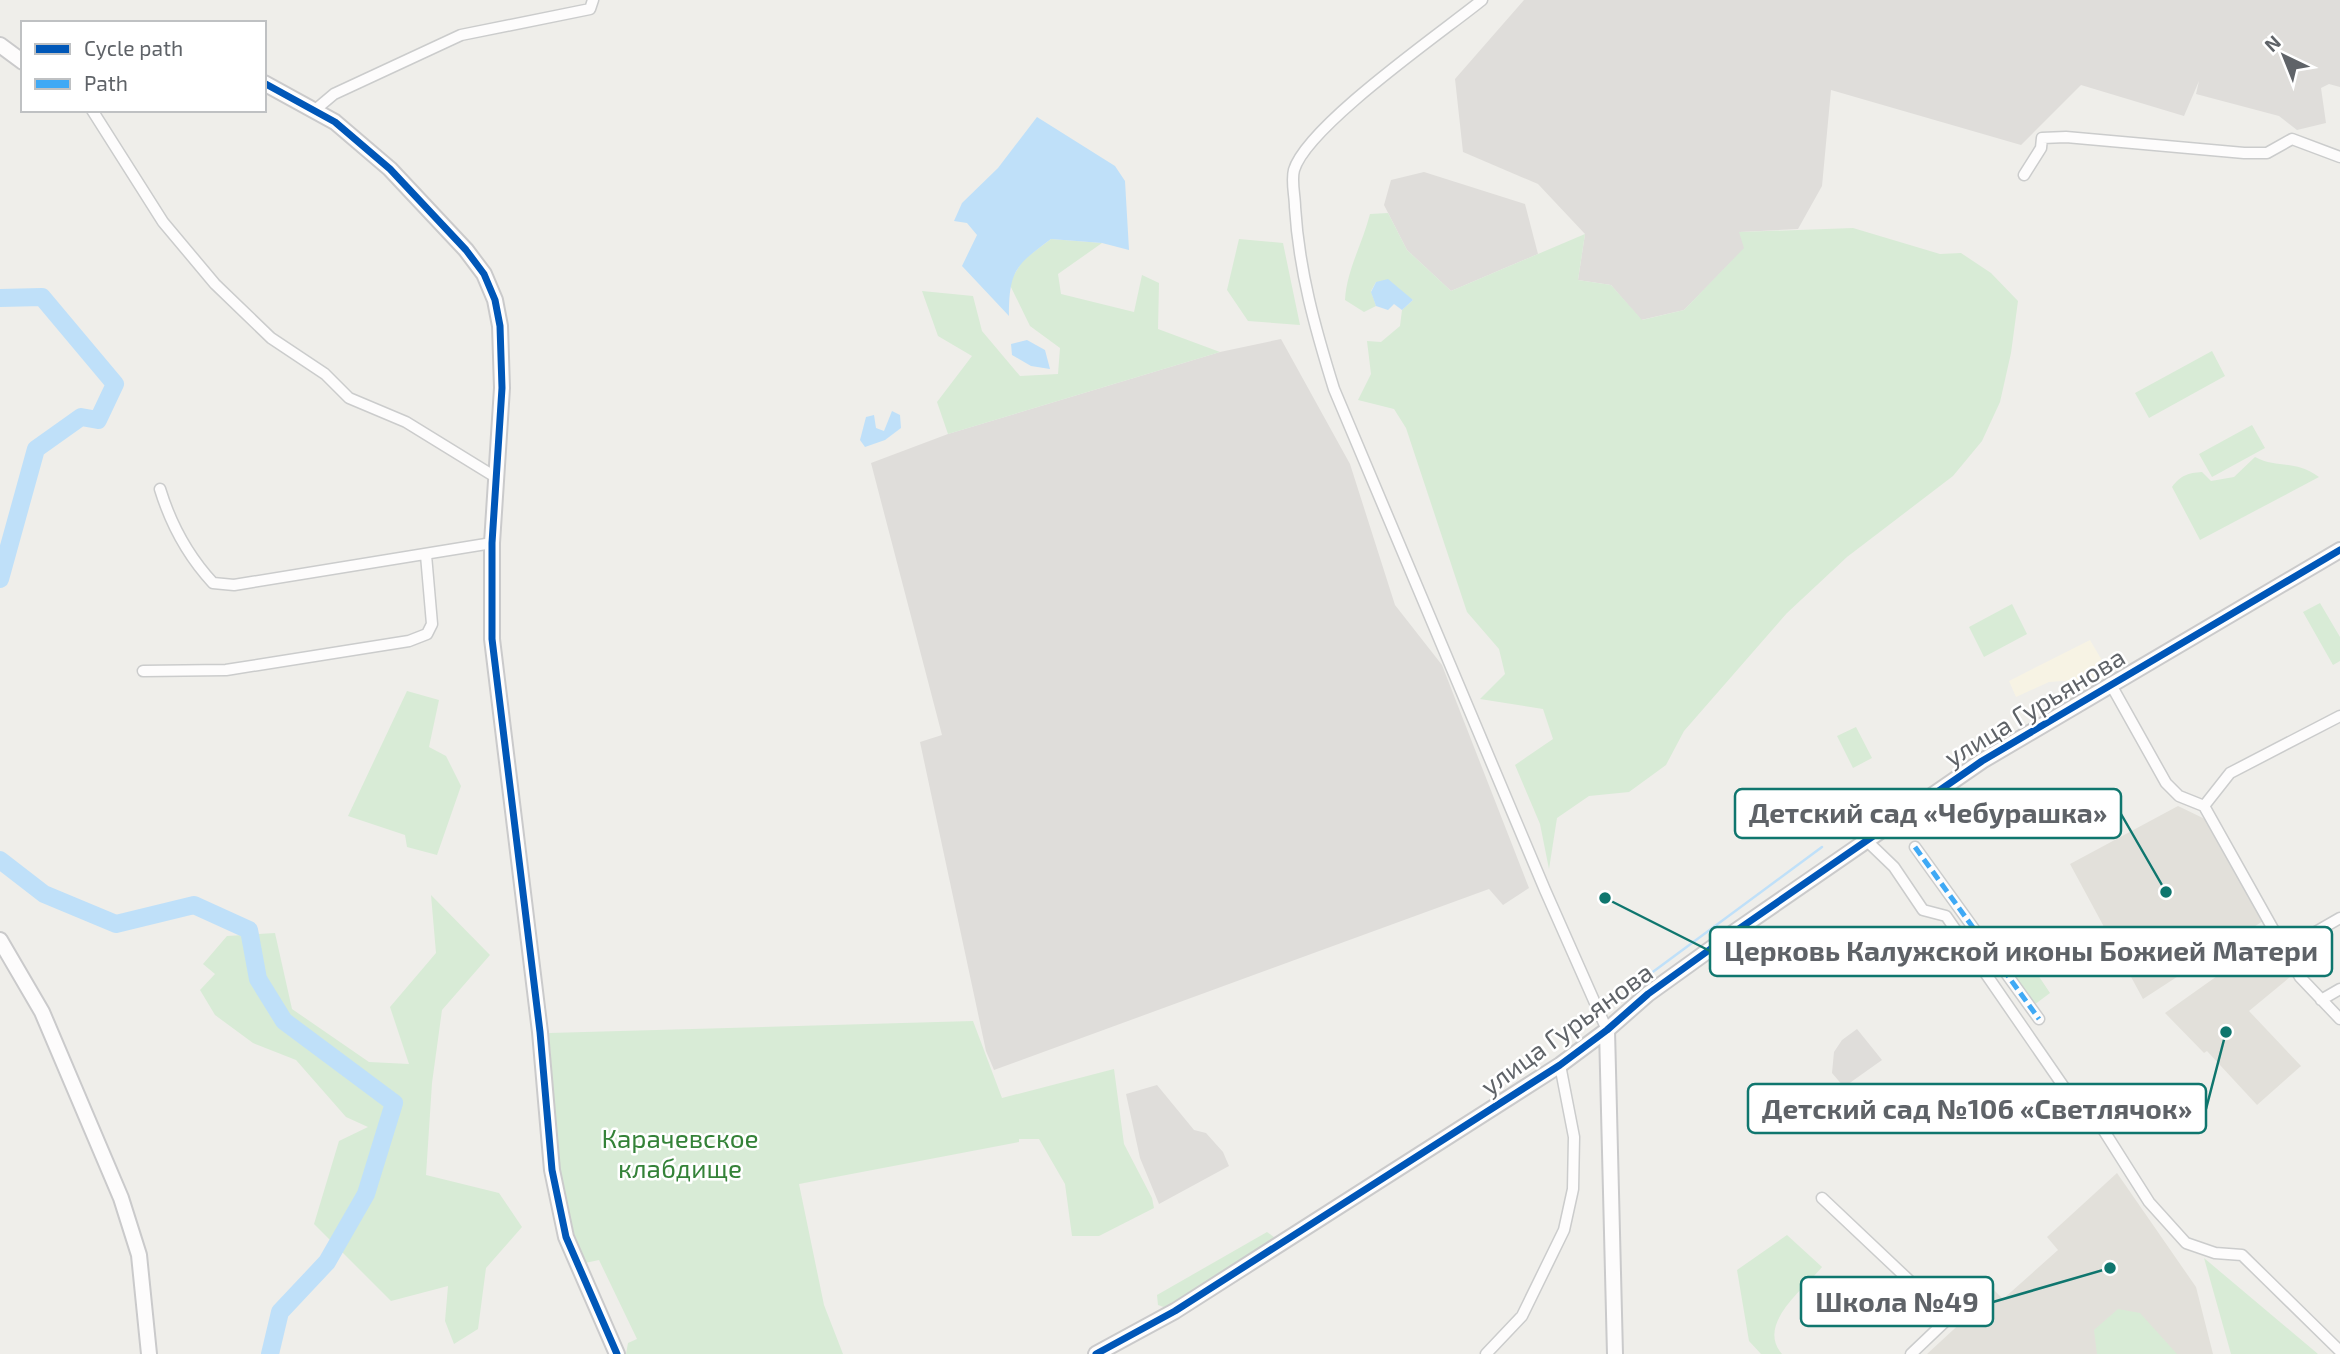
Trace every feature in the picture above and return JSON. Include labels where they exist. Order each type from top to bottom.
[{"type":"street","points":[[315,110],[334,94],[461,35],[590,9],[593,0]]},
{"type":"street","points":[[1482,0],[1325,125],[1303,151],[1293,172],[1298,257],[1313,321],[1334,389],[1545,890],[1607,1030],[1615,1354]]},
{"type":"street","points":[[0,45],[21,61]]},
{"type":"street","points":[[266,83],[315,110],[358,139],[416,194],[484,274],[495,300],[500,326],[502,388],[492,543],[492,639],[540,1032],[555,1194],[571,1250],[617,1354]]},
{"type":"street","points":[[93,112],[163,222],[215,284],[271,338],[325,374],[349,398],[406,422],[497,478]]},
{"type":"street","points":[[2024,175],[2041,148],[2042,138],[2066,137],[2244,153],[2267,153],[2292,139],[2340,157]]},
{"type":"street","points":[[160,489],[169,521],[197,566],[213,583],[234,585],[492,543]]},
{"type":"street","name":"улица Гурьянова","points":[[1096,1354],[1175,1311],[1560,1065],[1607,1030],[1648,994],[1982,761],[2110,683],[2340,550]]},
{"type":"street","points":[[144,671],[226,670],[410,641],[427,634],[432,624],[426,555]]},
{"type":"street","points":[[2110,683],[2166,783],[2179,796],[2204,806],[2300,977],[2340,1019]]},
{"type":"street","points":[[2204,806],[2230,773],[2340,716]]},
{"type":"street","points":[[1867,841],[1894,867],[1923,909],[1946,916],[2077,1107],[2099,1123],[2149,1202],[2186,1243],[2215,1253],[2242,1255],[2340,1351]]},
{"type":"street","points":[[1915,847],[2039,1019]]},
{"type":"street","points":[[2286,949],[2340,918]]},
{"type":"street","points":[[0,940],[42,1012],[121,1198],[141,1268],[149,1354]]},
{"type":"street","points":[[2321,1000],[2340,989]]},
{"type":"street","points":[[1486,1354],[1522,1316],[1564,1230],[1573,1189],[1574,1137],[1560,1065]]},
{"type":"street","points":[[1822,1198],[1930,1300],[1952,1315],[1911,1354]]},
{"type":"shaded area","points":[[1524,0],[2340,0],[2340,87],[2329,84],[2321,88],[2326,123],[2297,130],[2279,116],[2196,94],[2199,81],[2184,116],[2081,85],[2021,145],[1831,90],[1822,186],[1798,229],[1740,232],[1745,248],[1684,310],[1641,320],[1611,285],[1578,280],[1585,234],[1538,184],[1463,152],[1455,79]]},
{"type":"shaded area","points":[[1424,172],[1525,204],[1538,254],[1451,291],[1407,250],[1384,205],[1391,180]]},
{"type":"shaded area","points":[[1281,339],[1350,464],[1395,605],[1442,665],[1529,888],[1503,905],[1489,889],[994,1070],[986,1051],[920,742],[942,735],[871,463],[948,434],[1220,352]]},
{"type":"shaded area","points":[[2090,640],[2110,674],[2104,678],[2049,682],[2016,697],[2009,681]]},
{"type":"shaded area","points":[[2178,806],[2207,820],[2263,921],[2143,999],[2070,864]]},
{"type":"shaded area","points":[[2273,942],[2285,964],[2281,967],[2290,977],[2249,1011],[2301,1066],[2257,1105],[2207,1051],[2204,1053],[2165,1013],[2241,959]]},
{"type":"shaded area","points":[[1857,1029],[1882,1060],[1844,1087],[1832,1073],[1834,1052],[1842,1040]]},
{"type":"shaded area","points":[[1157,1085],[1194,1130],[1206,1133],[1223,1152],[1229,1166],[1159,1204],[1140,1158],[1126,1094]]},
{"type":"shaded area","points":[[2117,1173],[2196,1287],[2213,1354],[1927,1354],[1966,1318],[1962,1313],[1972,1303],[1976,1307],[1994,1290],[2003,1299],[2058,1250],[2047,1237]]},
{"type":"green space","points":[[1388,213],[1407,250],[1451,291],[1585,234],[1578,280],[1611,285],[1642,320],[1684,310],[1744,248],[1739,232],[1853,228],[1940,254],[1961,253],[1991,273],[2018,301],[2011,353],[2000,402],[1982,441],[1953,476],[1847,557],[1787,613],[1684,731],[1666,765],[1629,792],[1589,796],[1557,818],[1549,869],[1540,824],[1515,765],[1553,739],[1543,709],[1480,699],[1505,674],[1499,649],[1467,612],[1406,428],[1394,409],[1358,400],[1371,374],[1367,341],[1381,342],[1400,326],[1402,310],[1413,300],[1376,282],[1371,291],[1376,306],[1364,312],[1345,300],[1349,278],[1370,214]]},
{"type":"green space","points":[[1051,239],[1102,243],[1058,274],[1061,294],[1134,312],[1142,275],[1159,283],[1158,329],[1220,352],[948,434],[937,402],[972,356],[938,336],[922,291],[973,296],[982,331],[1020,376],[1058,374],[1060,348],[1030,326],[1009,283],[1023,260]]},
{"type":"green space","points":[[1239,239],[1283,243],[1300,325],[1248,321],[1227,290]]},
{"type":"green space","points":[[2212,351],[2225,376],[2149,418],[2135,393]]},
{"type":"green space","points":[[2252,425],[2265,448],[2212,477],[2199,454]]},
{"type":"green space","points":[[2255,457],[2271,463],[2302,468],[2319,477],[2200,540],[2172,487],[2185,475],[2193,473],[2202,472],[2211,481],[2234,477]]},
{"type":"green space","points":[[2320,603],[2340,637],[2340,661],[2333,665],[2303,612]]},
{"type":"green space","points":[[2012,604],[2027,634],[1984,657],[1969,627]]},
{"type":"green space","points":[[407,691],[439,700],[429,747],[446,756],[461,786],[437,855],[407,847],[405,835],[348,816]]},
{"type":"green space","points":[[1856,727],[1872,758],[1853,768],[1837,736]]},
{"type":"green space","points":[[431,895],[490,955],[442,1010],[432,1083],[426,1175],[499,1193],[522,1227],[486,1268],[478,1329],[454,1344],[445,1321],[448,1286],[391,1301],[314,1224],[339,1141],[368,1127],[346,1117],[296,1060],[253,1043],[215,1015],[200,990],[215,974],[203,964],[227,936],[275,933],[292,1009],[369,1062],[409,1064],[390,1007],[436,953]]},
{"type":"green space","points":[[2022,951],[2050,993],[2034,1005],[2003,963]]},
{"type":"green space","name":"Карачевское клабдище","points":[[973,1021],[1002,1098],[1114,1069],[1124,1144],[1152,1198],[1154,1208],[1099,1236],[1072,1236],[1065,1184],[1039,1139],[1019,1139],[1019,1142],[799,1184],[824,1305],[843,1354],[626,1354],[628,1343],[637,1339],[599,1260],[585,1263],[568,1221],[558,1159],[549,1033]]},
{"type":"green space","points":[[1267,1232],[1274,1237],[1268,1244],[1169,1309],[1158,1305],[1157,1295]]},
{"type":"green space","points":[[1787,1235],[1822,1267],[1778,1319],[1775,1343],[1782,1354],[1761,1354],[1749,1341],[1737,1270]]},
{"type":"green space","points":[[2204,1258],[2318,1354],[2231,1354]]},
{"type":"green space","points":[[2118,1309],[2140,1313],[2177,1354],[2097,1354],[2094,1330]]},
{"type":"water","points":[[1037,117],[1115,166],[1125,181],[1129,250],[1102,243],[1051,239],[1017,270],[1011,288],[1009,316],[962,266],[977,235],[967,223],[954,221],[962,203],[998,168]]},
{"type":"water","points":[[1388,279],[1413,300],[1402,310],[1394,304],[1388,310],[1376,306],[1371,292],[1376,282]]},
{"type":"water","points":[[1027,340],[1045,350],[1050,369],[1031,366],[1012,355],[1011,344]]},
{"type":"water","points":[[892,411],[900,415],[901,428],[885,440],[865,447],[860,440],[866,417],[874,415],[876,428],[884,431]]},
{"type":"waterway","points":[[0,298],[42,297],[115,384],[98,420],[81,417],[36,449],[0,579]]},
{"type":"waterway","points":[[1627,991],[1822,847]]},
{"type":"waterway","points":[[0,860],[44,894],[116,924],[194,905],[249,930],[258,979],[284,1021],[394,1103],[366,1194],[327,1262],[280,1312],[270,1354]]},
{"type":"marked path","points":[[1915,847],[2039,1019]]},
{"type":"cycle path","points":[[266,84],[335,122],[390,169],[466,250],[484,274],[495,300],[500,326],[502,388],[492,543],[492,639],[540,1032],[552,1170],[566,1237],[617,1354]]},
{"type":"cycle path","points":[[1096,1354],[1175,1311],[1560,1065],[1607,1030],[1648,994],[1982,761],[2340,550]]},
{"type":"place","name":"Детский сад «Чебурашка»","points":[[2166,892]]},
{"type":"place","name":"Церковь Калужской иконы Божией Матери","points":[[1605,898]]},
{"type":"place","name":"Детский сад №106 «Светлячок»","points":[[2226,1032]]},
{"type":"place","name":"Школа №49","points":[[2110,1268]]}]
